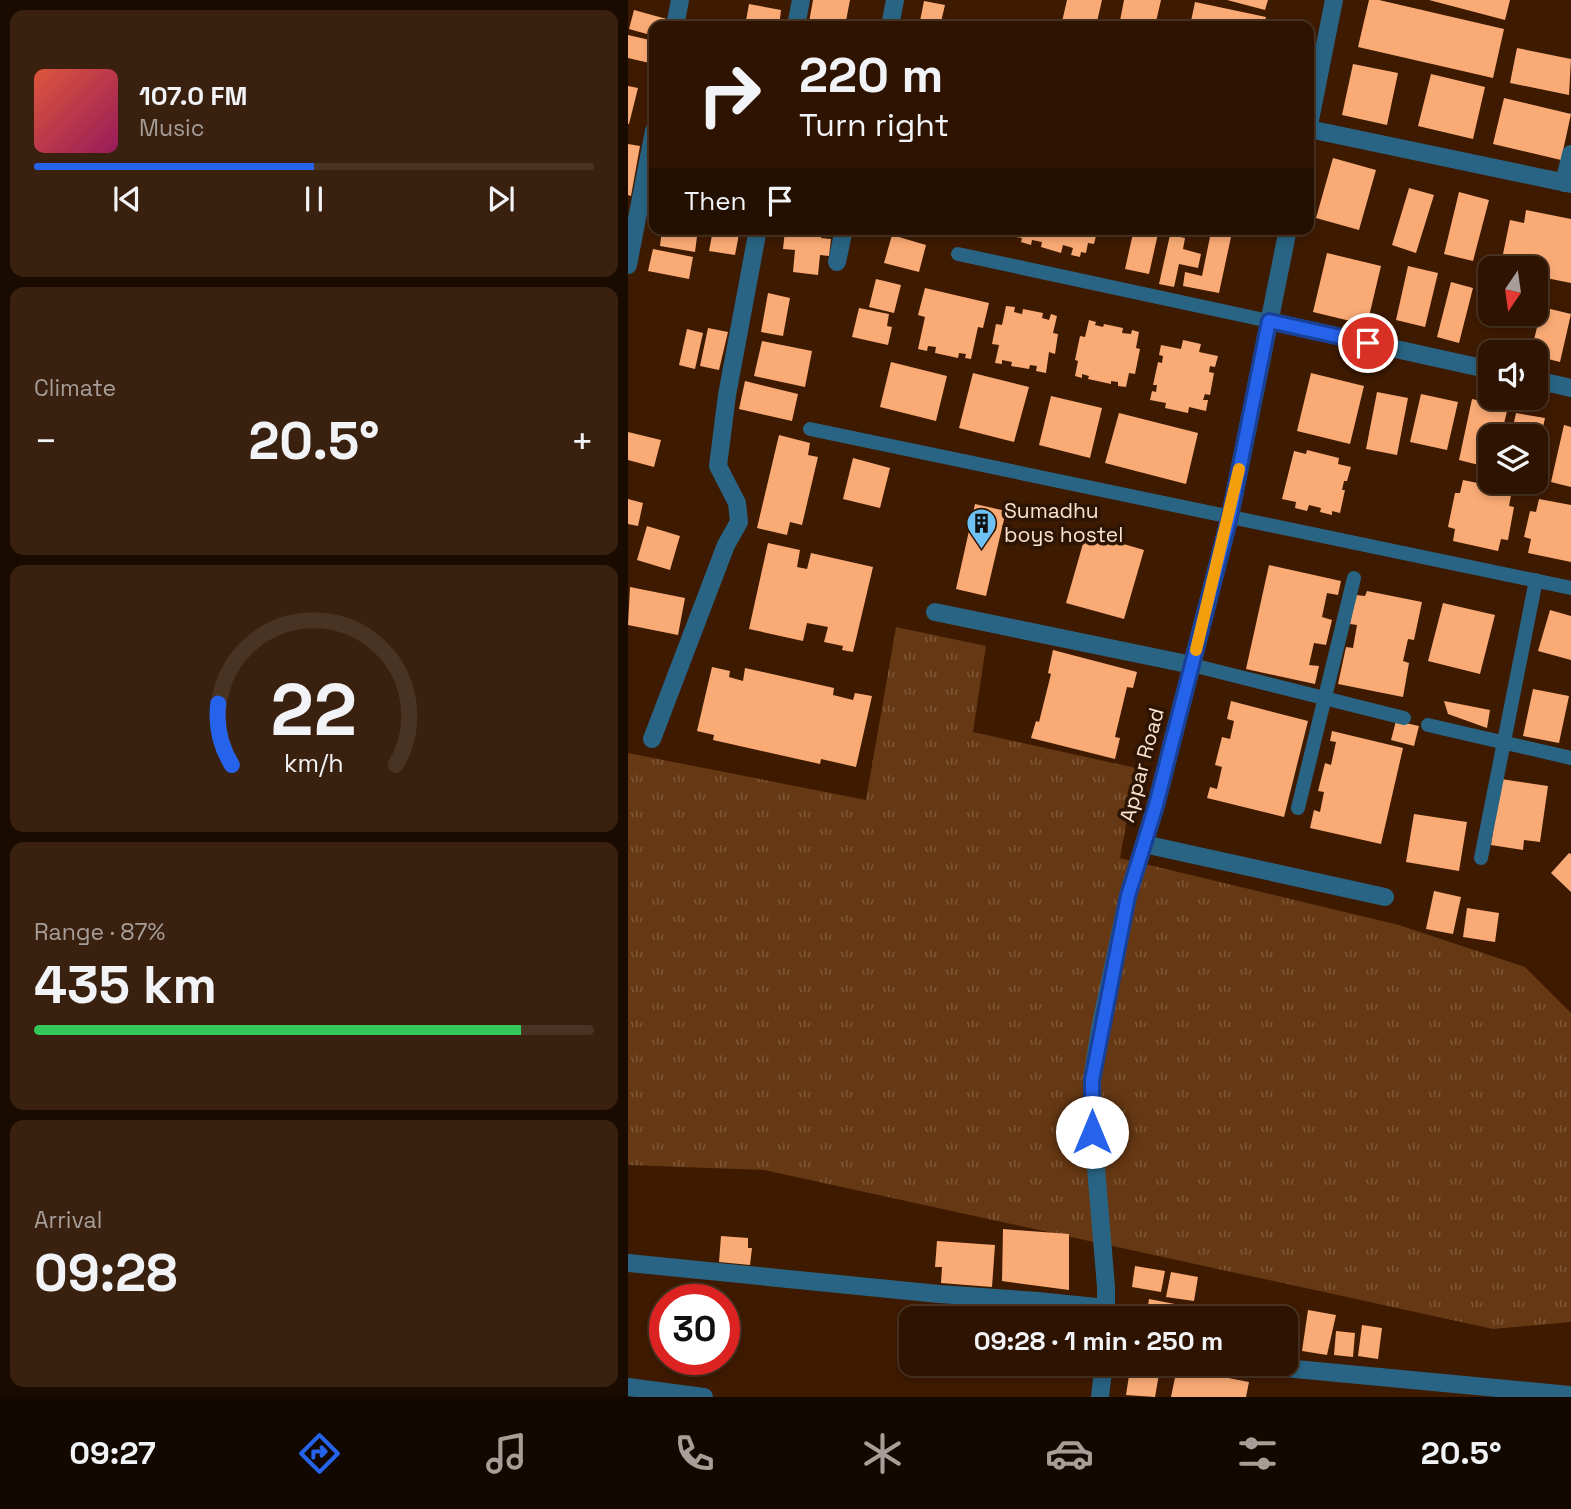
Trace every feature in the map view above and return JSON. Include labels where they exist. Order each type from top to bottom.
[{"type":"street","points":[[676,21],[680,0]]},
{"type":"street","points":[[797,21],[801,0]]},
{"type":"street","points":[[891,21],[896,0]]},
{"type":"street","points":[[1314,102],[1334,0]]},
{"type":"street","points":[[1314,128],[1567,184],[1571,154]]},
{"type":"street","points":[[628,265],[649,157]]},
{"type":"street","points":[[652,739],[726,545],[739,522],[737,503],[718,466],[727,395],[757,235]]},
{"type":"street","points":[[837,262],[843,235]]},
{"type":"street","name":"Appar Road","points":[[1106,1306],[1092,1132],[1092,1080],[1128,896],[1230,516],[1287,235]]},
{"type":"street","points":[[1269,321],[1478,367]]},
{"type":"street","points":[[1548,383],[1571,388]]},
{"type":"street","points":[[935,612],[1192,665]]},
{"type":"street","points":[[1144,844],[1385,897]]},
{"type":"street","points":[[628,1263],[1039,1306]]},
{"type":"street","points":[[1298,1369],[1571,1395]]},
{"type":"street","points":[[1100,1397],[1102,1376]]},
{"type":"street","points":[[628,1387],[704,1397]]},
{"type":"lane","points":[[958,254],[1269,321]]},
{"type":"lane","points":[[809,429],[1571,588]]},
{"type":"lane","points":[[1298,808],[1354,578]]},
{"type":"lane","points":[[1481,858],[1536,580]]},
{"type":"lane","points":[[1192,665],[1404,718]]},
{"type":"lane","points":[[1428,725],[1571,758]]},
{"type":"green space","points":[[896,627],[986,646],[973,732],[1136,768],[1120,858],[1399,925],[1525,967],[1571,1013],[1571,1322],[1493,1329],[764,1170],[628,1165],[628,753],[866,800]]},
{"type":"building","points":[[813,0],[850,0],[846,21],[809,21]]},
{"type":"building","points":[[1067,0],[1102,0],[1097,21],[1062,21]]},
{"type":"building","points":[[1124,0],[1161,0],[1156,21],[1120,21]]},
{"type":"building","points":[[1227,0],[1268,0],[1265,10]]},
{"type":"building","points":[[1369,0],[1379,0],[1504,29],[1493,78],[1358,47]]},
{"type":"building","points":[[1429,0],[1510,0],[1505,20]]},
{"type":"building","points":[[924,1],[945,5],[941,21],[920,21]]},
{"type":"building","points":[[1195,2],[1266,17],[1265,21],[1191,21]]},
{"type":"building","points":[[749,4],[781,10],[780,21],[746,21]]},
{"type":"building","points":[[634,10],[674,21],[649,21],[649,35],[629,29]]},
{"type":"building","points":[[628,35],[649,40],[649,63],[628,58]]},
{"type":"building","points":[[1517,48],[1571,59],[1569,95],[1510,83]]},
{"type":"building","points":[[1353,64],[1398,73],[1387,125],[1342,115]]},
{"type":"building","points":[[1431,74],[1485,87],[1473,139],[1418,126]]},
{"type":"building","points":[[628,86],[638,88],[629,124],[628,124]]},
{"type":"building","points":[[1504,98],[1571,114],[1561,160],[1493,144]]},
{"type":"building","points":[[628,144],[640,146],[631,196],[628,195]]},
{"type":"building","points":[[1333,158],[1376,170],[1359,230],[1316,218]]},
{"type":"building","points":[[1409,188],[1434,195],[1416,253],[1392,245]]},
{"type":"building","points":[[1459,192],[1489,200],[1473,261],[1444,254]]},
{"type":"building","points":[[1526,210],[1571,219],[1571,283],[1548,278],[1548,256],[1503,254],[1510,220],[1524,223]]},
{"type":"building","points":[[661,235],[697,235],[695,252],[660,246]]},
{"type":"building","points":[[712,235],[739,235],[735,255],[709,251]]},
{"type":"building","points":[[784,235],[821,235],[821,238],[831,239],[829,256],[820,255],[818,275],[793,272],[795,250],[783,249]]},
{"type":"building","points":[[892,235],[926,245],[919,272],[884,263]]},
{"type":"building","points":[[1096,235],[1094,244],[1088,243],[1086,253],[1081,252],[1080,257],[1071,255],[1073,248],[1063,245],[1061,253],[1041,247],[1042,242],[1032,240],[1031,245],[1016,237]]},
{"type":"building","points":[[1133,235],[1158,235],[1149,274],[1125,269]]},
{"type":"building","points":[[1170,235],[1185,238],[1183,249],[1201,254],[1198,268],[1179,264],[1174,287],[1159,284]]},
{"type":"building","points":[[1210,235],[1231,237],[1219,293],[1183,286],[1185,272],[1202,276]]},
{"type":"building","points":[[653,249],[693,257],[689,279],[648,271]]},
{"type":"building","points":[[1327,253],[1381,266],[1367,325],[1313,312]]},
{"type":"building","points":[[1408,266],[1438,273],[1425,327],[1396,320]]},
{"type":"building","points":[[876,279],[901,285],[894,313],[869,307]]},
{"type":"building","points":[[1451,282],[1473,288],[1459,343],[1437,337]]},
{"type":"building","points":[[925,288],[989,303],[983,328],[978,327],[971,359],[965,358],[966,354],[959,353],[958,358],[935,353],[936,347],[928,346],[927,351],[918,349],[925,317],[918,315]]},
{"type":"building","points":[[768,293],[790,298],[783,336],[761,332]]},
{"type":"building","points":[[1006,306],[1015,307],[1014,312],[1022,314],[1023,309],[1043,313],[1042,318],[1049,320],[1051,314],[1057,316],[1053,333],[1058,334],[1055,354],[1049,352],[1046,373],[1036,371],[1037,366],[1030,365],[1029,369],[1011,366],[1012,362],[1002,360],[1002,364],[995,363],[999,345],[992,344],[996,324],[1002,325]]},
{"type":"building","points":[[859,308],[889,314],[887,326],[892,327],[888,345],[852,337]]},
{"type":"building","points":[[1548,308],[1571,314],[1560,362],[1548,359],[1548,340],[1534,340],[1537,326],[1548,326]]},
{"type":"building","points":[[1089,320],[1103,327],[1104,324],[1123,328],[1122,333],[1131,334],[1132,330],[1139,332],[1136,348],[1140,349],[1135,374],[1129,373],[1126,387],[1118,386],[1118,382],[1111,381],[1111,384],[1088,379],[1089,376],[1082,374],[1082,378],[1075,376],[1080,336],[1085,337]]},
{"type":"building","points":[[708,328],[728,332],[719,370],[700,366]]},
{"type":"building","points":[[687,329],[703,333],[695,369],[679,365]]},
{"type":"building","points":[[1183,340],[1201,344],[1199,352],[1218,356],[1215,367],[1210,366],[1209,372],[1214,373],[1210,395],[1205,394],[1203,400],[1208,400],[1206,411],[1189,407],[1188,413],[1165,408],[1166,403],[1150,400],[1152,391],[1156,392],[1157,385],[1153,385],[1158,362],[1162,363],[1163,356],[1159,355],[1161,345],[1181,349]]},
{"type":"building","points":[[762,341],[812,351],[805,387],[754,376]]},
{"type":"building","points":[[891,362],[947,376],[936,421],[880,407]]},
{"type":"building","points":[[973,373],[1029,387],[1014,442],[959,428]]},
{"type":"building","points":[[1311,373],[1364,386],[1350,444],[1297,431]]},
{"type":"building","points":[[745,381],[798,394],[792,421],[739,409]]},
{"type":"building","points":[[1377,392],[1408,398],[1397,455],[1366,449]]},
{"type":"building","points":[[1421,394],[1458,402],[1447,450],[1410,442]]},
{"type":"building","points":[[1051,396],[1102,408],[1090,458],[1039,445]]},
{"type":"building","points":[[1472,399],[1478,400],[1478,410],[1507,410],[1504,424],[1478,424],[1478,465],[1459,460]]},
{"type":"building","points":[[1119,413],[1198,433],[1186,484],[1105,463]]},
{"type":"building","points":[[1516,413],[1545,418],[1544,424],[1514,424]]},
{"type":"building","points":[[1564,425],[1571,427],[1571,487],[1551,482]]},
{"type":"building","points":[[628,432],[661,440],[654,467],[628,460]]},
{"type":"building","points":[[779,435],[810,443],[808,455],[818,457],[802,525],[790,522],[787,535],[757,528]]},
{"type":"building","points":[[1307,450],[1339,458],[1338,464],[1351,467],[1347,481],[1344,481],[1342,490],[1345,490],[1340,513],[1332,511],[1332,515],[1320,512],[1321,508],[1309,505],[1307,511],[1295,508],[1296,502],[1282,499],[1294,451],[1306,454]]},
{"type":"building","points":[[853,458],[890,468],[880,508],[843,499]]},
{"type":"building","points":[[1463,480],[1478,483],[1478,494],[1511,494],[1509,506],[1514,507],[1508,540],[1501,539],[1498,551],[1453,541],[1455,529],[1448,527],[1455,493],[1460,493]]},
{"type":"building","points":[[628,499],[643,503],[638,526],[628,524]]},
{"type":"building","points":[[1539,499],[1571,505],[1571,562],[1528,553],[1531,539],[1524,537],[1530,511],[1536,512]]},
{"type":"building","name":"Sumadhu boys hostel","points":[[975,504],[1006,511],[986,596],[956,589]]},
{"type":"building","points":[[647,526],[680,536],[670,570],[637,560]]},
{"type":"building","points":[[1086,533],[1144,550],[1124,619],[1066,603]]},
{"type":"building","points":[[768,543],[800,550],[797,567],[807,569],[811,553],[873,567],[853,652],[842,650],[843,646],[824,642],[828,627],[807,623],[803,641],[749,629]]},
{"type":"building","points":[[1269,565],[1341,581],[1338,595],[1327,593],[1322,617],[1332,620],[1326,645],[1314,643],[1309,665],[1319,666],[1315,684],[1246,669]]},
{"type":"building","points":[[630,587],[685,598],[678,635],[628,625]]},
{"type":"building","points":[[1367,591],[1422,602],[1414,640],[1408,639],[1403,661],[1409,663],[1403,697],[1338,684],[1346,647],[1353,648],[1357,625],[1350,624],[1356,595],[1365,596]]},
{"type":"building","points":[[1443,603],[1495,615],[1480,674],[1428,661]]},
{"type":"building","points":[[1550,610],[1571,616],[1571,660],[1538,651]]},
{"type":"building","points":[[1053,650],[1137,672],[1133,688],[1127,687],[1115,737],[1120,738],[1115,759],[1031,738],[1036,721],[1039,722],[1051,674],[1048,673]]},
{"type":"building","points":[[712,667],[730,671],[729,677],[743,681],[745,668],[834,688],[833,695],[853,700],[855,693],[872,696],[856,767],[821,759],[820,764],[713,740],[714,735],[697,731]]},
{"type":"building","points":[[1533,689],[1569,696],[1559,743],[1523,736]]},
{"type":"building","points":[[1231,701],[1308,721],[1284,817],[1207,798],[1210,787],[1217,789],[1222,767],[1215,765],[1222,737],[1230,739],[1234,721],[1227,719]]},
{"type":"building","points":[[1444,701],[1490,710],[1487,728],[1448,714]]},
{"type":"building","points":[[1396,721],[1419,726],[1414,746],[1391,740]]},
{"type":"building","points":[[1332,731],[1403,748],[1381,844],[1310,828],[1314,810],[1320,812],[1324,792],[1318,791],[1325,763],[1331,765],[1336,742],[1330,741]]},
{"type":"building","points":[[1501,779],[1548,786],[1540,842],[1524,840],[1523,850],[1491,845]]},
{"type":"building","points":[[1414,814],[1467,822],[1459,871],[1406,862]]},
{"type":"building","points":[[1569,853],[1571,854],[1571,892],[1551,873]]},
{"type":"building","points":[[1434,891],[1461,897],[1453,934],[1426,929]]},
{"type":"building","points":[[1467,908],[1499,913],[1495,942],[1463,937]]},
{"type":"building","points":[[1003,1229],[1069,1234],[1069,1290],[1002,1281]]},
{"type":"building","points":[[721,1236],[748,1238],[748,1248],[752,1248],[750,1265],[719,1262]]},
{"type":"building","points":[[937,1241],[995,1245],[992,1287],[941,1283],[942,1267],[935,1267]]},
{"type":"building","points":[[1135,1266],[1165,1271],[1161,1292],[1132,1287]]},
{"type":"building","points":[[1171,1272],[1198,1277],[1194,1301],[1166,1297]]},
{"type":"building","points":[[1149,1299],[1185,1306],[1148,1306]]},
{"type":"building","points":[[1308,1310],[1336,1315],[1327,1355],[1302,1351]]},
{"type":"building","points":[[1362,1325],[1382,1328],[1378,1359],[1358,1356]]},
{"type":"building","points":[[1336,1331],[1355,1333],[1353,1357],[1334,1355]]},
{"type":"building","points":[[1129,1376],[1159,1376],[1155,1397],[1126,1395]]},
{"type":"building","points":[[1175,1376],[1218,1376],[1249,1382],[1246,1397],[1171,1397]]},
{"type":"slow traffic","points":[[1196,650],[1230,516],[1239,469]]},
{"type":"place","name":"Sumadhu boys hostel","points":[[981,550]]},
{"type":"route","points":[[1092,1132],[1092,1080],[1128,896],[1156,805],[1230,516],[1269,321],[1368,343]]}]
